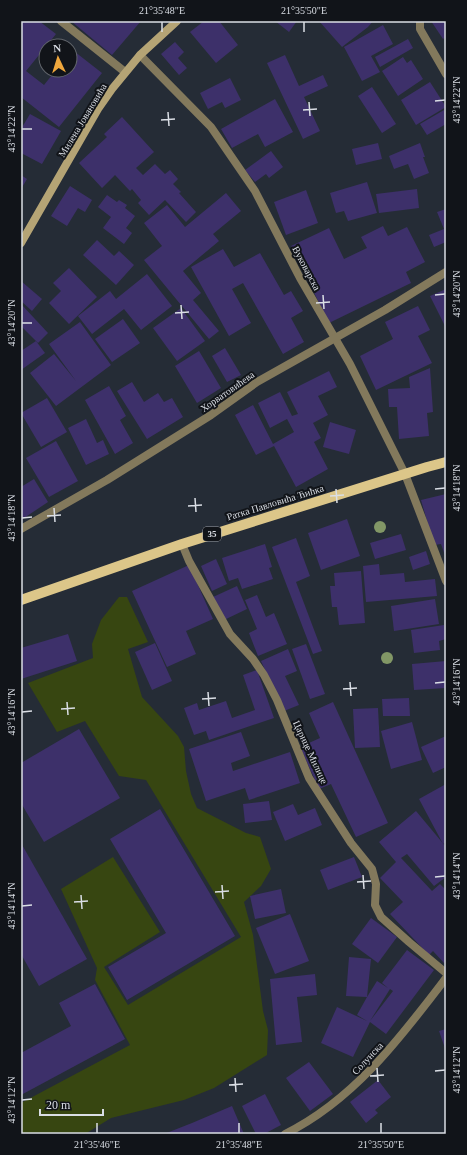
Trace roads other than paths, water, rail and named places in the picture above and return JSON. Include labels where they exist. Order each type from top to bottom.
[{"type":"main road","name":"Милена Јовановића","points":[[21,243],[98,109],[125,72],[140,55],[177,21]]},
{"type":"main road","name":"Ратка Павловића Ћићка","points":[[21,600],[182,544],[446,462]]},
{"type":"street","points":[[61,21],[125,72]]},
{"type":"street","points":[[420,21],[420,29],[446,74]]},
{"type":"street","name":"Вуковарска","points":[[140,55],[211,127],[255,191],[300,278],[350,364],[405,474],[446,582]]},
{"type":"street","name":"Хорватовићева","points":[[21,529],[107,480],[211,415],[257,382],[385,310],[446,272]]},
{"type":"street","name":"Царице Милице","points":[[182,544],[189,561],[230,634],[253,659],[264,676],[277,700],[309,778],[351,843],[372,869],[376,884],[376,905],[381,917],[446,973]]},
{"type":"street","name":"Солунска","points":[[285,1134],[322,1112],[358,1083],[411,1024],[446,978]]}]
